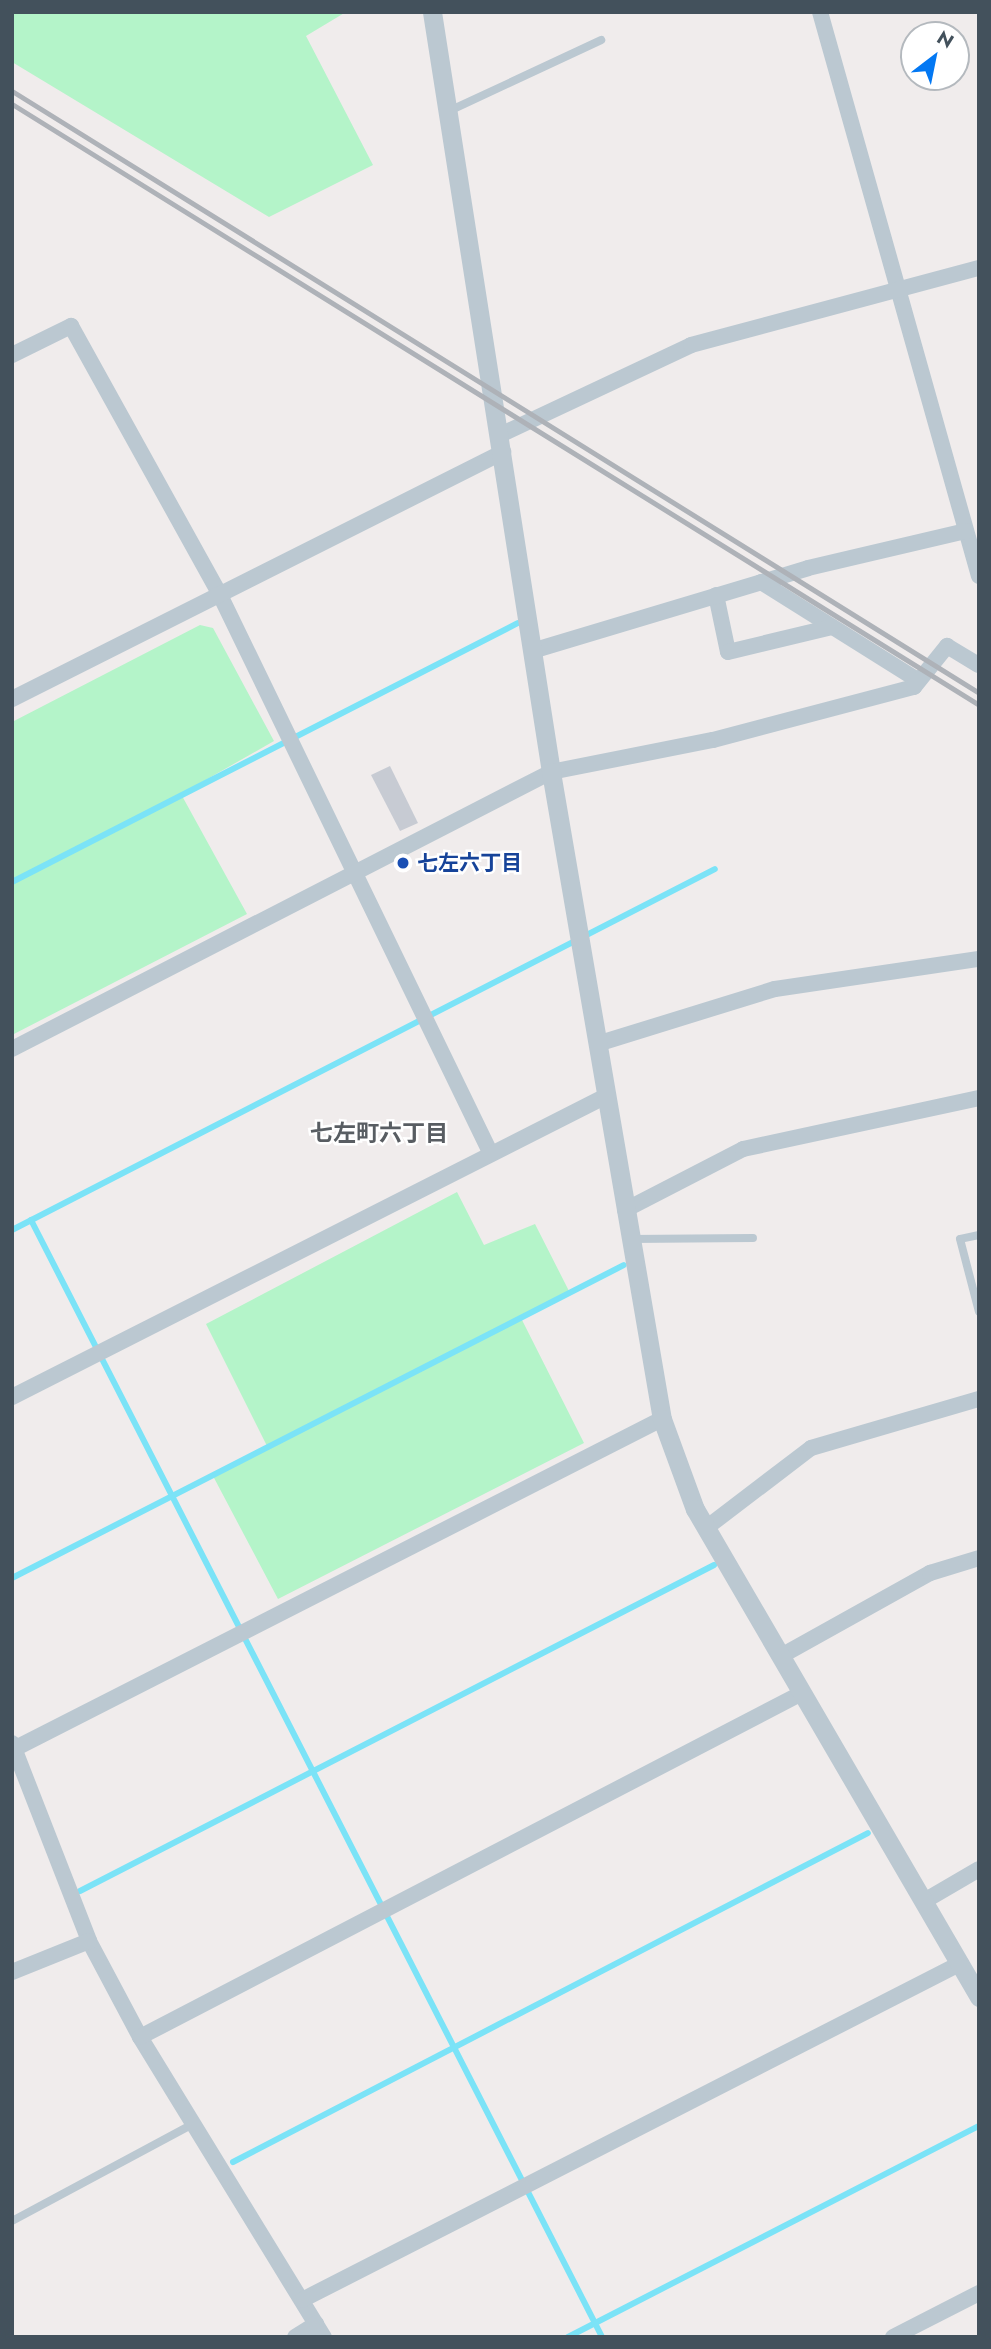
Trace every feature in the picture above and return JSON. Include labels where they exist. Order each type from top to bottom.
[{"type":"street","points":[[432,12],[502,444],[551,772],[662,1419],[706,1528],[926,1900],[979,1997]]},
{"type":"street","points":[[821,12],[979,576]]},
{"type":"street","points":[[12,699],[219,595],[691,345],[979,268]]},
{"type":"street","points":[[12,355],[71,326],[219,595],[357,873],[490,1152]]},
{"type":"street","points":[[532,651],[761,582],[966,531]]},
{"type":"street","points":[[761,582],[919,681]]},
{"type":"street","points":[[716,595],[728,652],[832,627]]},
{"type":"street","points":[[12,1049],[551,772],[713,740],[914,687],[947,646],[979,665]]},
{"type":"street","points":[[597,1044],[775,989],[979,959]]},
{"type":"street","points":[[12,1397],[490,1152],[606,1096]]},
{"type":"street","points":[[625,1210],[743,1149],[979,1098]]},
{"type":"street","points":[[706,1528],[811,1448],[979,1399]]},
{"type":"street","points":[[295,2337],[320,2330],[140,2037],[89,1941],[13,1747],[662,1419]]},
{"type":"street","points":[[781,1656],[930,1573],[979,1558]]},
{"type":"street","points":[[140,2037],[802,1693]]},
{"type":"street","points":[[926,1900],[979,1870]]},
{"type":"street","points":[[12,1972],[89,1941]]},
{"type":"street","points":[[302,2300],[961,1964]]},
{"type":"street","points":[[892,2337],[979,2293]]},
{"type":"lane","points":[[449,111],[601,40]]},
{"type":"lane","points":[[979,1235],[960,1239],[979,1312]]},
{"type":"lane","points":[[630,1239],[753,1238]]},
{"type":"lane","points":[[12,2221],[193,2124]]},
{"type":"green space","points":[[13,12],[346,12],[306,36],[373,165],[269,217],[12,62]]},
{"type":"green space","points":[[200,625],[213,628],[274,741],[181,794],[247,914],[12,1035],[12,722]]},
{"type":"green space","points":[[457,1192],[484,1245],[535,1224],[569,1291],[521,1318],[584,1443],[278,1599],[213,1476],[267,1446],[206,1324]]},
{"type":"building","points":[[390,766],[418,823],[400,831],[371,775]]},
{"type":"waterway","points":[[12,882],[518,623]]},
{"type":"waterway","points":[[12,1230],[715,869]]},
{"type":"waterway","points":[[31,1220],[602,2337]]},
{"type":"waterway","points":[[12,1578],[624,1265]]},
{"type":"waterway","points":[[80,1891],[714,1565]]},
{"type":"waterway","points":[[233,2162],[868,1833]]},
{"type":"waterway","points":[[568,2337],[979,2126]]},
{"type":"railway","points":[[12,91],[979,693]]},
{"type":"railway","points":[[12,104],[979,705]]},
{"type":"place","name":"七左六丁目","points":[[403,863]]},
{"type":"district","name":"七左町六丁目","points":[[379,1133]]}]
